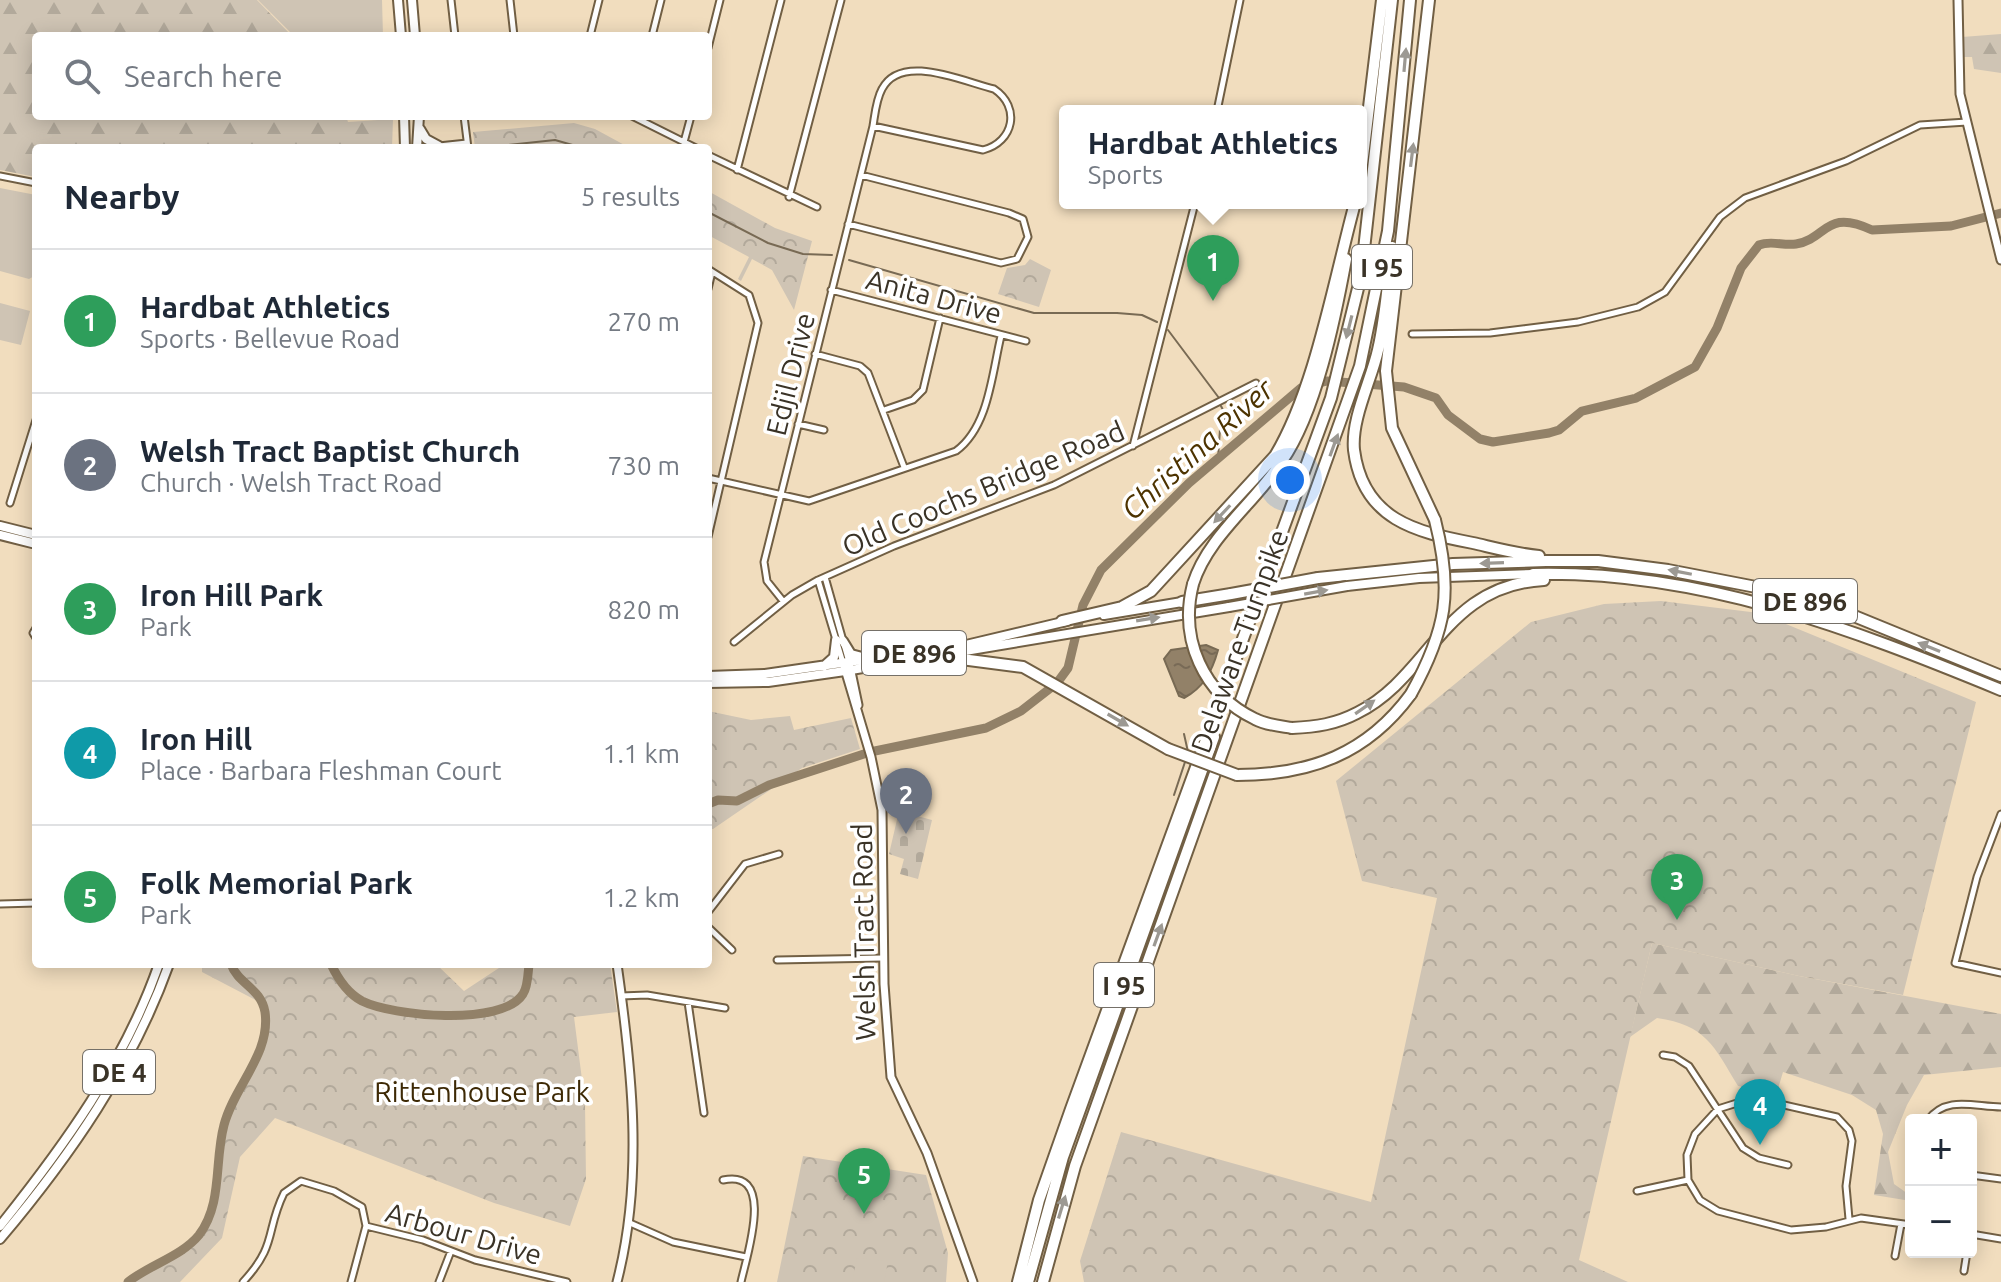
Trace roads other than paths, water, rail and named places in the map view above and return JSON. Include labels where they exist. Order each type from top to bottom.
[{"type":"highway","points":[[1367,124],[1382,0]]},
{"type":"highway","name":"Delaware Turnpike","points":[[1018,1282],[1039,1200],[1081,1080],[1154,876],[1227,689],[1331,398],[1364,252],[1392,0]]},
{"type":"highway","name":"Delaware Turnpike","points":[[1043,1282],[1075,1166],[1360,366],[1382,269],[1410,0]]},
{"type":"highway","points":[[938,656],[999,662],[1038,675],[1168,749],[1237,775],[1292,772],[1336,759],[1385,724],[1411,694],[1425,669],[1445,608],[1447,583],[1435,520],[1392,428],[1386,371],[1429,0]]},
{"type":"highway","points":[[1395,166],[1400,184],[1382,330],[1355,433],[1354,451],[1364,482],[1380,506],[1399,524],[1452,540],[1528,555],[1598,561]]},
{"type":"highway","points":[[1355,209],[1340,291],[1318,356],[1304,420],[1278,460],[1206,555],[1193,584],[1188,626],[1205,677],[1229,703],[1257,721],[1292,728],[1328,726],[1360,712],[1393,685],[1460,614],[1487,596],[1519,582],[1598,578]]},
{"type":"highway","points":[[1061,627],[1122,607],[1151,591],[1278,460]]},
{"type":"highway","name":"DE 896","points":[[1182,602],[1318,578],[1453,564],[1598,561],[1756,587],[1854,616],[2001,676]]},
{"type":"highway","points":[[1409,569],[1419,578]]},
{"type":"highway","name":"DE 896","points":[[1533,574],[1666,583],[1752,601],[1849,629],[2001,690]]},
{"type":"highway","name":"Delaware Turnpike","points":[[1028,1282],[1063,1157],[1205,765],[1227,689]]},
{"type":"main road","points":[[398,0],[401,32]]},
{"type":"main road","points":[[412,0],[415,32]]},
{"type":"main road","points":[[404,120],[406,144]]},
{"type":"main road","points":[[419,121],[426,139],[435,144]]},
{"type":"main road","points":[[419,121],[419,144]]},
{"type":"main road","points":[[0,526],[32,534]]},
{"type":"main road","points":[[0,535],[32,543]]},
{"type":"main road","name":"DE 896","points":[[712,676],[824,666],[847,667],[871,659],[1061,627],[1088,628],[1347,586],[1419,578],[1533,574]]},
{"type":"main road","name":"DE 896","points":[[1091,616],[1182,602]]},
{"type":"main road","name":"DE 896","points":[[712,683],[768,682],[847,667],[938,656],[1061,627]]},
{"type":"main road","points":[[839,640],[851,654],[871,659]]},
{"type":"main road","points":[[824,666],[834,657],[839,640]]},
{"type":"main road","name":"DE 4","points":[[0,1226],[64,1144],[94,1099],[133,1025],[157,968]]},
{"type":"main road","name":"DE 4","points":[[0,1239],[55,1173],[97,1110],[138,1035],[167,968]]},
{"type":"street","points":[[451,0],[455,32]]},
{"type":"street","points":[[510,0],[514,32]]},
{"type":"street","points":[[591,32],[599,0]]},
{"type":"street","points":[[653,32],[661,0]]},
{"type":"street","points":[[712,32],[720,0]]},
{"type":"street","points":[[737,170],[781,0]]},
{"type":"street","points":[[789,197],[841,0]]},
{"type":"street","points":[[1218,105],[1240,0]]},
{"type":"street","points":[[1958,0],[1959,85],[2001,260]]},
{"type":"street","name":"Edjil Drive","points":[[783,601],[767,581],[764,567],[815,354],[861,175],[873,126],[883,87],[890,78],[906,70],[994,89],[1003,95],[1012,114],[1008,134],[995,147],[983,150],[873,126]]},
{"type":"street","points":[[465,120],[468,144]]},
{"type":"street","points":[[640,120],[688,144]]},
{"type":"street","points":[[684,142],[690,120]]},
{"type":"street","points":[[1412,334],[1490,333],[1563,324],[1638,307],[1665,292],[1720,217],[1745,198],[1846,161],[1920,125],[1967,122]]},
{"type":"street","points":[[712,157],[789,197],[817,207]]},
{"type":"street","points":[[848,224],[1001,263],[1017,259],[1028,237],[1023,219],[1009,213],[861,175]]},
{"type":"street","points":[[0,176],[32,182]]},
{"type":"street","points":[[1133,447],[1193,209]]},
{"type":"street","points":[[712,272],[749,295],[758,323],[712,520]]},
{"type":"street","name":"Anita Drive","points":[[831,290],[1026,341]]},
{"type":"street","points":[[884,410],[913,400],[923,390],[940,318]]},
{"type":"street","points":[[712,479],[804,501],[956,451],[971,438],[981,417],[1001,336]]},
{"type":"street","points":[[815,354],[865,369],[884,410],[904,467]]},
{"type":"street","name":"Old Coochs Bridge Road","points":[[734,642],[783,601],[818,580],[894,546],[1042,491],[1256,383]]},
{"type":"street","points":[[798,424],[824,430]]},
{"type":"street","points":[[10,503],[32,433]]},
{"type":"street","name":"Welsh Tract Road","points":[[825,577],[839,640]]},
{"type":"street","name":"Welsh Tract Road","points":[[818,580],[847,667],[882,810],[883,958],[892,1084],[927,1153],[973,1282]]},
{"type":"street","points":[[2001,814],[1977,877],[1955,963],[2001,973]]},
{"type":"street","points":[[712,907],[745,864],[779,854]]},
{"type":"street","points":[[0,904],[32,903]]},
{"type":"street","points":[[712,931],[732,950]]},
{"type":"street","points":[[777,960],[883,958]]},
{"type":"street","points":[[617,1282],[630,1223],[633,1090],[618,968]]},
{"type":"street","points":[[621,996],[647,995],[725,1008]]},
{"type":"street","points":[[688,1002],[704,1113]]},
{"type":"street","points":[[1663,1055],[1675,1057],[1689,1066],[1747,1151],[1788,1165]]},
{"type":"street","points":[[1849,1219],[1846,1186],[1852,1141],[1841,1120],[1831,1114],[1767,1098],[1744,1099],[1718,1109],[1703,1123],[1691,1141],[1688,1180],[1700,1200],[1718,1211],[1791,1230],[1826,1227],[1849,1219],[1870,1218],[1905,1224]]},
{"type":"street","points":[[1934,1114],[1952,1103],[2001,1107]]},
{"type":"street","points":[[1977,1176],[2001,1179]]},
{"type":"street","points":[[723,1180],[741,1181],[754,1198],[754,1217],[741,1282]]},
{"type":"street","points":[[1637,1191],[1688,1180]]},
{"type":"street","name":"Arbour Drive","points":[[243,1282],[270,1245],[284,1193],[301,1181],[354,1200],[362,1207],[366,1226],[567,1282]]},
{"type":"street","points":[[630,1223],[673,1242],[746,1257]]},
{"type":"street","points":[[1895,1256],[1901,1224]]},
{"type":"street","points":[[351,1282],[366,1226]]},
{"type":"street","points":[[1977,1235],[2001,1239]]},
{"type":"street","points":[[439,1282],[451,1251]]},
{"type":"street","points":[[1964,1271],[1966,1258]]},
{"type":"water","points":[[1206,645],[1218,650],[1210,672],[1191,694],[1184,698],[1179,696],[1164,659],[1171,650]]},
{"type":"waterway","points":[[517,144],[555,140],[569,144]]},
{"type":"waterway","name":"Christina River","points":[[712,802],[737,801],[769,785],[870,752],[986,728],[1021,711],[1057,683],[1068,668],[1083,605],[1101,570],[1189,483],[1301,388],[1327,381],[1404,387],[1436,398],[1448,415],[1480,439],[1493,442],[1549,433],[1559,430],[1582,411],[1636,398],[1695,367],[1717,328],[1741,268],[1759,245],[1796,244],[1835,223],[1857,224],[1872,230],[1951,226],[2001,213]]},
{"type":"waterway","points":[[712,214],[768,243],[803,254],[832,255]]},
{"type":"waterway","points":[[849,260],[1034,313],[1117,313],[1142,315],[1157,322]]},
{"type":"waterway","points":[[1168,330],[1219,398]]},
{"type":"waterway","points":[[1218,459],[1220,429],[1226,416],[1221,406]]},
{"type":"waterway","points":[[1184,734],[1188,752]]},
{"type":"waterway","points":[[1174,795],[1185,762]]},
{"type":"waterway","name":"Christina River","points":[[128,1282],[192,1242],[207,1223],[212,1210],[224,1125],[263,1042],[265,1027],[263,1004],[233,968]]},
{"type":"waterway","name":"Christina River","points":[[333,968],[344,985],[362,1001],[397,1011],[446,1016],[493,1011],[511,1004],[525,991],[529,968]]},
{"type":"place","name":"Hardbat Athletics","points":[[1213,301]]},
{"type":"place","name":"Welsh Tract Baptist Church","points":[[906,834]]},
{"type":"place","name":"Iron Hill Park","points":[[1677,920]]},
{"type":"place","name":"Iron Hill","points":[[1760,1145]]},
{"type":"place","name":"Folk Memorial Park","points":[[864,1214]]},
{"type":"park label","name":"Rittenhouse Park","points":[[482,1091]]}]
